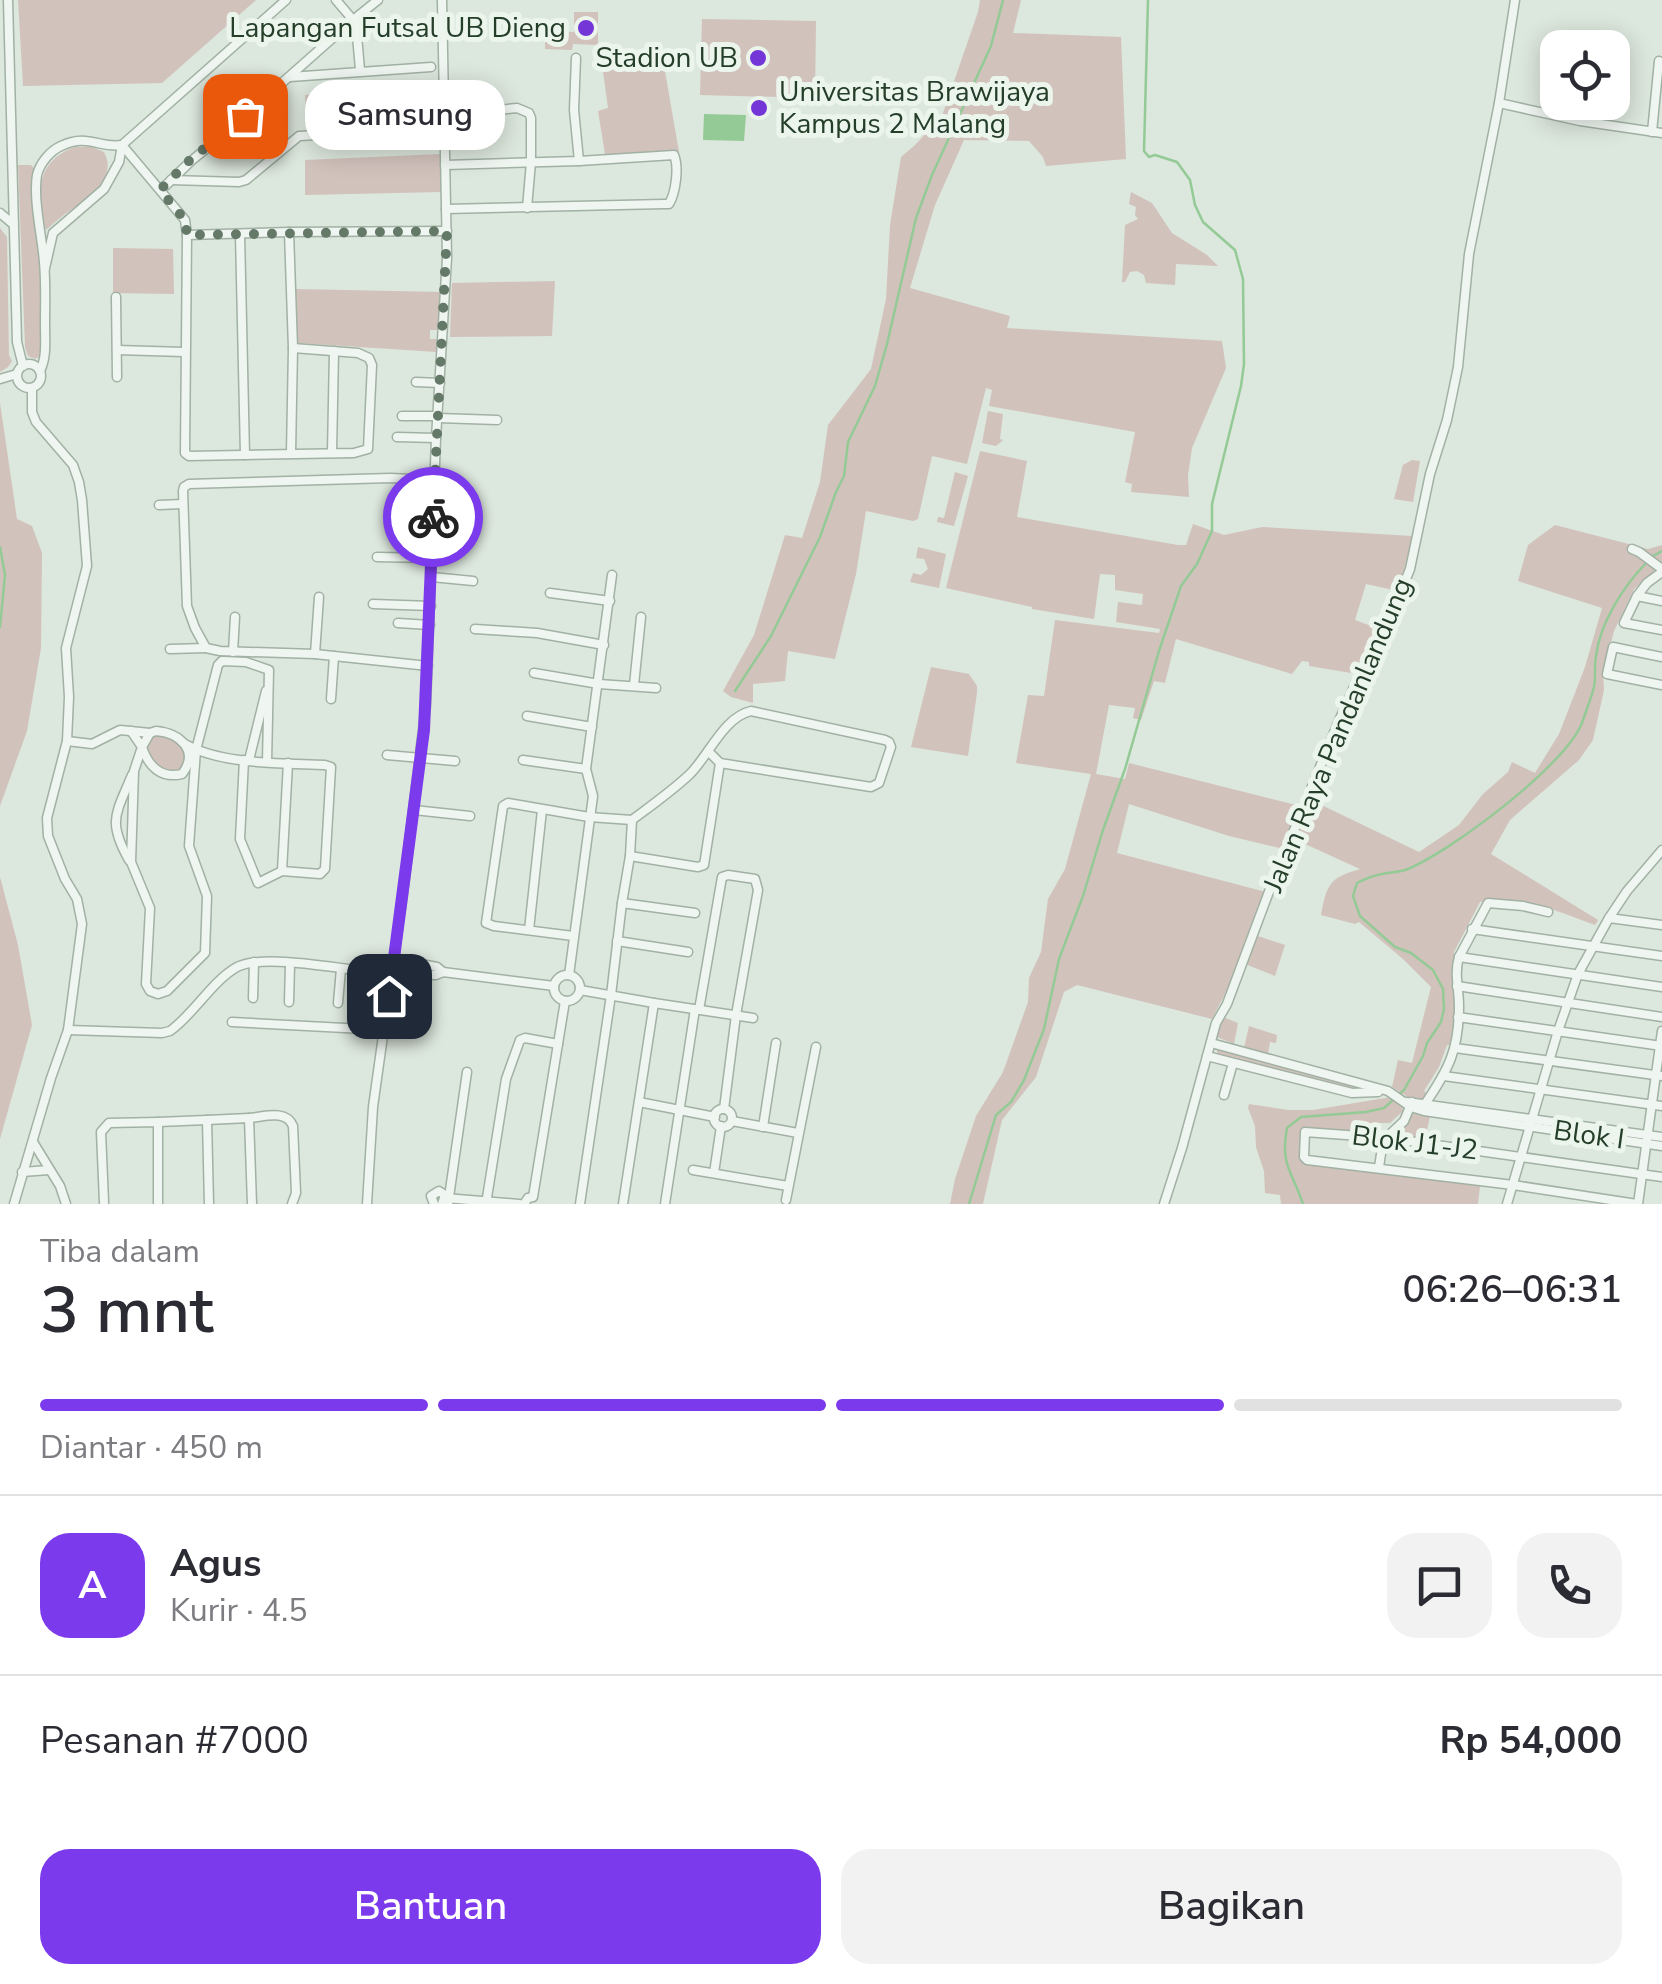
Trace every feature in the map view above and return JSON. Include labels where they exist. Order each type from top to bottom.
[{"type":"street","points":[[8,0],[17,342],[20,384],[32,388]]},
{"type":"street","points":[[14,1204],[68,1030],[82,924],[77,899],[48,836],[47,818],[67,742],[66,648],[87,566],[79,482],[72,465],[32,412],[32,388],[40,381],[45,352],[45,268],[37,180],[40,166],[61,146],[76,141],[122,145],[286,0]]},
{"type":"street","points":[[336,0],[356,24],[360,70]]},
{"type":"street","points":[[160,190],[290,77],[350,17],[378,0]]},
{"type":"street","points":[[367,1204],[372,1120],[421,758],[428,666],[447,231],[442,0]]},
{"type":"street","name":"Jalan Raya Pandanlandung","points":[[1164,1204],[1216,1023],[1344,710],[1387,627],[1410,569],[1452,396],[1469,254],[1516,0]]},
{"type":"street","points":[[576,58],[574,110],[579,161]]},
{"type":"street","points":[[1498,104],[1657,132],[1662,62]]},
{"type":"street","points":[[290,77],[431,67]]},
{"type":"street","points":[[444,115],[522,109],[531,118],[527,208]]},
{"type":"street","points":[[171,180],[246,180],[299,136],[416,130]]},
{"type":"street","points":[[122,145],[185,220],[185,453],[189,456],[363,452],[370,446],[372,366],[367,356],[293,348]]},
{"type":"street","points":[[45,268],[53,233],[104,189],[122,145]]},
{"type":"street","points":[[445,165],[674,155],[676,160],[669,204],[446,209]]},
{"type":"street","points":[[0,200],[12,199]]},
{"type":"street","points":[[0,213],[13,224]]},
{"type":"street","points":[[187,235],[447,231]]},
{"type":"street","points":[[289,232],[291,454]]},
{"type":"street","points":[[41,233],[53,233]]},
{"type":"street","points":[[240,234],[245,454]]},
{"type":"street","points":[[116,298],[116,377]]},
{"type":"street","points":[[118,350],[184,352]]},
{"type":"street","points":[[332,453],[334,352]]},
{"type":"street","points":[[0,379],[33,364],[40,371]]},
{"type":"street","points":[[416,382],[440,384]]},
{"type":"street","points":[[402,416],[497,420]]},
{"type":"street","points":[[397,437],[436,438]]},
{"type":"street","points":[[206,648],[187,606],[184,487],[390,478],[435,480]]},
{"type":"street","points":[[159,505],[183,504]]},
{"type":"street","points":[[398,520],[473,524]]},
{"type":"street","points":[[1632,549],[1661,569],[1637,596],[1624,623],[1662,630]]},
{"type":"street","points":[[377,557],[432,558]]},
{"type":"street","points":[[569,975],[592,796],[586,769],[612,575]]},
{"type":"street","points":[[432,578],[473,580]]},
{"type":"street","points":[[550,594],[610,601]]},
{"type":"street","points":[[1637,596],[1662,601]]},
{"type":"street","points":[[314,654],[319,597]]},
{"type":"street","points":[[372,604],[431,606]]},
{"type":"street","points":[[233,652],[234,617]]},
{"type":"street","points":[[634,685],[641,617]]},
{"type":"street","points":[[398,623],[430,625]]},
{"type":"street","points":[[475,629],[537,633],[604,645]]},
{"type":"street","points":[[1662,658],[1613,647],[1607,674],[1662,685]]},
{"type":"street","points":[[170,649],[314,654],[428,666]]},
{"type":"street","points":[[331,699],[334,656]]},
{"type":"street","points":[[150,733],[115,822],[120,844],[150,908],[146,984],[150,992],[162,994],[205,953],[207,896],[189,850],[192,779],[222,660],[246,662],[270,673],[267,762]]},
{"type":"street","points":[[534,673],[656,688]]},
{"type":"street","points":[[264,896],[240,839],[247,760],[269,677]]},
{"type":"street","points":[[573,936],[489,925],[485,921],[503,806],[508,803],[632,820],[684,780],[734,718],[751,711],[885,740],[891,747],[874,786],[720,763],[709,752]]},
{"type":"street","points":[[527,716],[592,727]]},
{"type":"street","points":[[67,742],[92,744],[120,730],[156,731],[170,733],[195,756]]},
{"type":"street","points":[[131,731],[150,764],[162,773],[182,774],[195,756]]},
{"type":"street","points":[[185,744],[195,756],[331,767],[325,869],[320,874],[282,871],[258,883]]},
{"type":"street","points":[[387,755],[454,761]]},
{"type":"street","points":[[522,760],[586,769]]},
{"type":"street","points":[[282,871],[288,763]]},
{"type":"street","points":[[630,856],[704,865],[720,763]]},
{"type":"street","points":[[134,769],[150,764]]},
{"type":"street","points":[[130,862],[134,769]]},
{"type":"street","points":[[182,774],[192,779]]},
{"type":"street","points":[[414,810],[470,816]]},
{"type":"street","points":[[529,930],[542,810]]},
{"type":"street","points":[[580,1204],[632,820]]},
{"type":"street","points":[[1507,1204],[1578,974],[1608,918],[1662,850]]},
{"type":"street","points":[[1652,862],[1662,864]]},
{"type":"street","points":[[664,1204],[722,880],[728,875],[758,884],[724,1109]]},
{"type":"street","points":[[1425,1104],[1444,1076],[1454,1048],[1458,957],[1485,906],[1491,902],[1548,912]]},
{"type":"street","points":[[622,903],[694,913]]},
{"type":"street","points":[[1608,918],[1662,926]]},
{"type":"street","points":[[1472,929],[1662,956]]},
{"type":"street","points":[[617,941],[688,952]]},
{"type":"street","points":[[1458,957],[1662,986]]},
{"type":"street","points":[[394,959],[443,972],[554,986]]},
{"type":"street","points":[[68,1030],[170,1031],[237,967],[254,962],[392,974],[443,972]]},
{"type":"street","points":[[253,998],[254,962]]},
{"type":"street","points":[[412,974],[413,962]]},
{"type":"street","points":[[289,1002],[290,964]]},
{"type":"street","points":[[338,1002],[341,969]]},
{"type":"street","points":[[569,975],[577,980],[580,990],[576,998],[564,1000],[556,995],[554,986],[569,975]]},
{"type":"street","points":[[1457,986],[1662,1016]]},
{"type":"street","points":[[580,990],[752,1018]]},
{"type":"street","points":[[446,1201],[521,1204],[528,1198],[536,1200],[564,1000]]},
{"type":"street","points":[[624,1204],[654,1003]]},
{"type":"street","points":[[1458,1018],[1661,1046]]},
{"type":"street","points":[[232,1022],[384,1030]]},
{"type":"street","points":[[1409,1103],[1404,1120],[1383,1141],[1379,1167],[1638,1204],[1658,1105],[1662,1031]]},
{"type":"street","points":[[486,1203],[506,1079],[520,1040],[558,1044]]},
{"type":"street","points":[[764,1127],[776,1043]]},
{"type":"street","points":[[786,1200],[816,1047]]},
{"type":"street","points":[[1454,1048],[1659,1076]]},
{"type":"street","points":[[1209,1049],[1232,1063],[1352,1093],[1391,1093]]},
{"type":"street","points":[[1209,1049],[1391,1093],[1430,1112],[1532,1123]]},
{"type":"street","points":[[1224,1096],[1232,1063]]},
{"type":"street","points":[[446,1201],[468,1072]]},
{"type":"street","points":[[1444,1076],[1658,1105]]},
{"type":"street","points":[[639,1102],[714,1117]]},
{"type":"street","points":[[1409,1103],[1648,1140],[1662,1146]]},
{"type":"street","points":[[714,1117],[724,1109],[731,1113],[732,1121]]},
{"type":"street","points":[[104,1202],[101,1132],[110,1123],[285,1115],[293,1126],[296,1194],[292,1204]]},
{"type":"street","points":[[714,1117],[721,1126],[732,1121]]},
{"type":"street","points":[[249,1118],[252,1204]]},
{"type":"street","points":[[207,1120],[210,1204]]},
{"type":"street","points":[[732,1121],[798,1133]]},
{"type":"street","points":[[158,1122],[158,1204]]},
{"type":"street","points":[[714,1173],[721,1126]]},
{"type":"street","name":"Blok J1-J2","points":[[1379,1167],[1307,1160],[1304,1132],[1387,1138],[1662,1176]]},
{"type":"street","points":[[1648,1140],[1662,1137]]},
{"type":"street","points":[[34,1142],[66,1204]]},
{"type":"street","points":[[22,1172],[49,1170]]},
{"type":"street","points":[[693,1170],[788,1186]]},
{"type":"street","points":[[434,1204],[434,1192],[441,1192],[446,1201]]},
{"type":"shaded area","points":[[18,0],[256,0],[162,83],[23,86]]},
{"type":"shaded area","points":[[980,0],[1021,0],[1013,33],[1121,37],[1126,159],[1046,166],[1029,141],[964,140],[935,205],[910,288],[1010,316],[1007,328],[1222,341],[1226,368],[1192,448],[1189,497],[1131,492],[1132,484],[1125,482],[1135,432],[989,406],[992,390],[986,388],[967,464],[932,456],[918,519],[866,511],[856,574],[835,659],[788,651],[785,681],[753,684],[753,703],[731,697],[723,691],[754,635],[785,535],[802,538],[820,482],[828,425],[871,369],[886,299],[890,225],[901,157],[942,116]]},
{"type":"shaded area","name":"Lapangan Futsal UB Dieng","points":[[574,12],[598,12],[598,45],[573,44],[572,50],[545,49],[545,31],[574,32]]},
{"type":"shaded area","name":"Stadion UB","points":[[702,19],[816,21],[815,98],[700,95]]},
{"type":"shaded area","points":[[662,54],[679,152],[605,154],[598,111],[608,108],[602,64]]},
{"type":"shaded area","points":[[438,85],[440,133],[436,134],[435,128],[422,129],[420,107],[306,115],[305,95]]},
{"type":"shaded area","points":[[704,114],[746,115],[744,141],[703,140]]},
{"type":"shaded area","points":[[75,147],[104,152],[107,172],[90,196],[46,230],[42,181],[52,161]]},
{"type":"shaded area","points":[[440,154],[441,192],[305,195],[305,160]]},
{"type":"shaded area","points":[[18,165],[34,168],[41,346],[35,359],[28,356],[25,347]]},
{"type":"shaded area","points":[[1131,192],[1152,203],[1172,233],[1218,266],[1176,264],[1175,285],[1146,283],[1144,275],[1137,271],[1130,272],[1122,282],[1125,225],[1138,219],[1136,207],[1129,204]]},
{"type":"shaded area","points":[[0,228],[7,237],[12,361],[0,372]]},
{"type":"shaded area","points":[[113,248],[173,249],[174,294],[113,293]]},
{"type":"shaded area","points":[[555,281],[552,336],[450,337],[452,283]]},
{"type":"shaded area","points":[[296,289],[441,292],[438,330],[430,330],[430,339],[438,339],[437,352],[297,343]]},
{"type":"shaded area","points":[[0,403],[17,519],[32,526],[42,553],[41,648],[27,731],[0,806]]},
{"type":"shaded area","points":[[988,411],[1003,414],[1003,440],[996,446],[982,443]]},
{"type":"shaded area","points":[[980,451],[1027,461],[1017,517],[1178,545],[1186,545],[1193,524],[1224,535],[1262,527],[1413,538],[1398,591],[1366,584],[1355,620],[1382,630],[1351,673],[1309,666],[1309,662],[1302,661],[1292,674],[1176,639],[1165,683],[1154,681],[1141,720],[1133,718],[1135,708],[1109,705],[1096,774],[1125,779],[1129,763],[1300,806],[1284,849],[1129,804],[1117,853],[1266,892],[1227,990],[1212,1019],[1077,985],[1064,992],[1036,1077],[1002,1120],[983,1204],[950,1204],[976,1116],[1003,1072],[1028,1002],[1029,978],[1041,952],[1048,899],[1065,869],[1091,774],[1016,763],[1028,695],[1044,696],[1055,620],[1159,633],[1160,629],[1116,622],[1118,602],[1142,605],[1143,594],[1115,590],[1115,575],[1100,574],[1094,619],[946,588]]},
{"type":"shaded area","points":[[1420,461],[1413,502],[1394,499],[1403,465]]},
{"type":"shaded area","points":[[955,472],[968,476],[954,526],[937,522],[938,517],[944,518]]},
{"type":"shaded area","points":[[1555,525],[1648,549],[1662,545],[1662,566],[1634,589],[1614,631],[1593,740],[1579,760],[1510,820],[1491,854],[1598,920],[1595,925],[1523,902],[1480,902],[1454,952],[1457,1003],[1453,1045],[1447,1045],[1424,1091],[1429,1095],[1424,1102],[1411,1099],[1392,1087],[1398,1060],[1412,1063],[1431,987],[1359,922],[1321,915],[1331,883],[1360,869],[1294,839],[1311,800],[1419,852],[1459,825],[1483,794],[1508,772],[1512,762],[1535,773],[1559,734],[1602,608],[1518,581],[1528,545]]},
{"type":"shaded area","points":[[918,547],[946,554],[939,588],[910,582],[913,573],[921,575],[928,569],[924,559],[916,558]]},
{"type":"shaded area","points":[[931,667],[969,674],[977,686],[968,756],[911,747]]},
{"type":"shaded area","points":[[157,735],[179,745],[187,759],[183,770],[163,769],[150,757],[146,744]]},
{"type":"shaded area","points":[[0,877],[18,945],[32,1025],[0,1139]]},
{"type":"shaded area","points":[[1255,935],[1285,945],[1275,976],[1245,964]]},
{"type":"shaded area","points":[[1223,1017],[1238,1023],[1234,1044],[1217,1037]]},
{"type":"shaded area","points":[[1249,1026],[1277,1035],[1276,1043],[1270,1042],[1268,1054],[1244,1048]]},
{"type":"shaded area","points":[[1217,1049],[1357,1086],[1357,1089],[1217,1054]]},
{"type":"shaded area","points":[[1391,1097],[1402,1105],[1403,1111],[1390,1123],[1377,1123],[1374,1133],[1302,1128],[1302,1161],[1480,1186],[1478,1204],[1281,1204],[1280,1195],[1265,1193],[1249,1104],[1313,1110]]},
{"type":"shaded area","points":[[1414,1113],[1430,1116],[1425,1140],[1397,1137],[1396,1135]]},
{"type":"waterway","points":[[735,691],[771,636],[820,537],[844,476],[848,442],[875,386],[887,344],[916,218],[991,46],[1003,0]]},
{"type":"waterway","points":[[969,1204],[996,1115],[1011,1102],[1024,1080],[1044,1029],[1059,959],[1125,769],[1159,651],[1181,586],[1197,564],[1212,531],[1212,504],[1241,386],[1243,279],[1235,250],[1203,222],[1190,180],[1177,162],[1155,155],[1149,157],[1144,151],[1148,0]]},
{"type":"waterway","points":[[0,547],[5,575],[0,627]]},
{"type":"waterway","points":[[1651,557],[1662,551]]},
{"type":"waterway","points":[[1303,1204],[1286,1160],[1287,1128],[1301,1117],[1384,1108],[1404,1090],[1441,1022],[1444,1009],[1443,989],[1433,970],[1411,953],[1395,947],[1360,916],[1353,896],[1357,883],[1408,869],[1451,845],[1505,805],[1554,761],[1582,723],[1594,687],[1598,644],[1608,618],[1646,563]]},
{"type":"way so far","points":[[245,116],[160,190],[185,220],[187,235],[447,231],[433,517]]},
{"type":"place","name":"Lapangan Futsal UB Dieng","points":[[586,28]]},
{"type":"place","name":"Stadion UB","points":[[758,58]]},
{"type":"place","name":"Universitas Brawijaya Kampus 2 Malang","points":[[759,108]]},
{"type":"place","name":"Samsung","points":[[245,116]]},
{"type":"route","points":[[389,996],[424,730],[433,517]]}]
